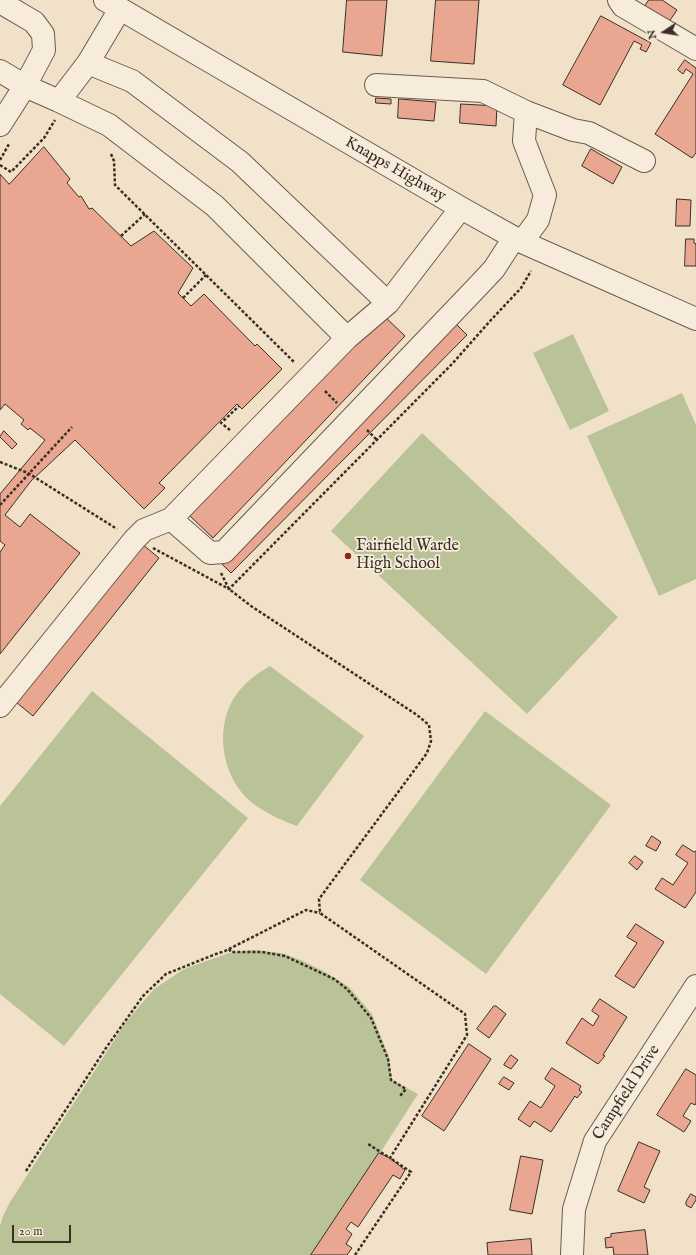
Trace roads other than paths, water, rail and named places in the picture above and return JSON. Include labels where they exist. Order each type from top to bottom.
[{"type":"street","points":[[619,0],[623,6],[696,49]]},
{"type":"street","points":[[0,2],[34,22],[43,34],[44,50],[25,86],[6,132]]},
{"type":"street","points":[[55,108],[88,63],[112,4]]},
{"type":"street","name":"Knapps Highway","points":[[112,4],[518,240],[696,319]]},
{"type":"street","points":[[88,63],[132,81],[240,162],[388,303]]},
{"type":"street","points":[[0,71],[25,86],[55,108],[109,125],[215,206],[348,338]]},
{"type":"street","points":[[376,86],[483,91],[526,112],[573,130],[589,133],[644,160]]},
{"type":"street","points":[[171,519],[210,553],[224,552],[479,285],[518,240],[538,220],[545,195],[524,141],[526,112]]},
{"type":"street","points":[[0,706],[134,540],[144,530],[171,519],[348,338],[388,303],[461,208]]},
{"type":"street","name":"Campfield Drive","points":[[572,1255],[574,1209],[595,1141],[696,986]]},
{"type":"place","name":"Fairfield Warde High School","points":[[348,556]]}]
